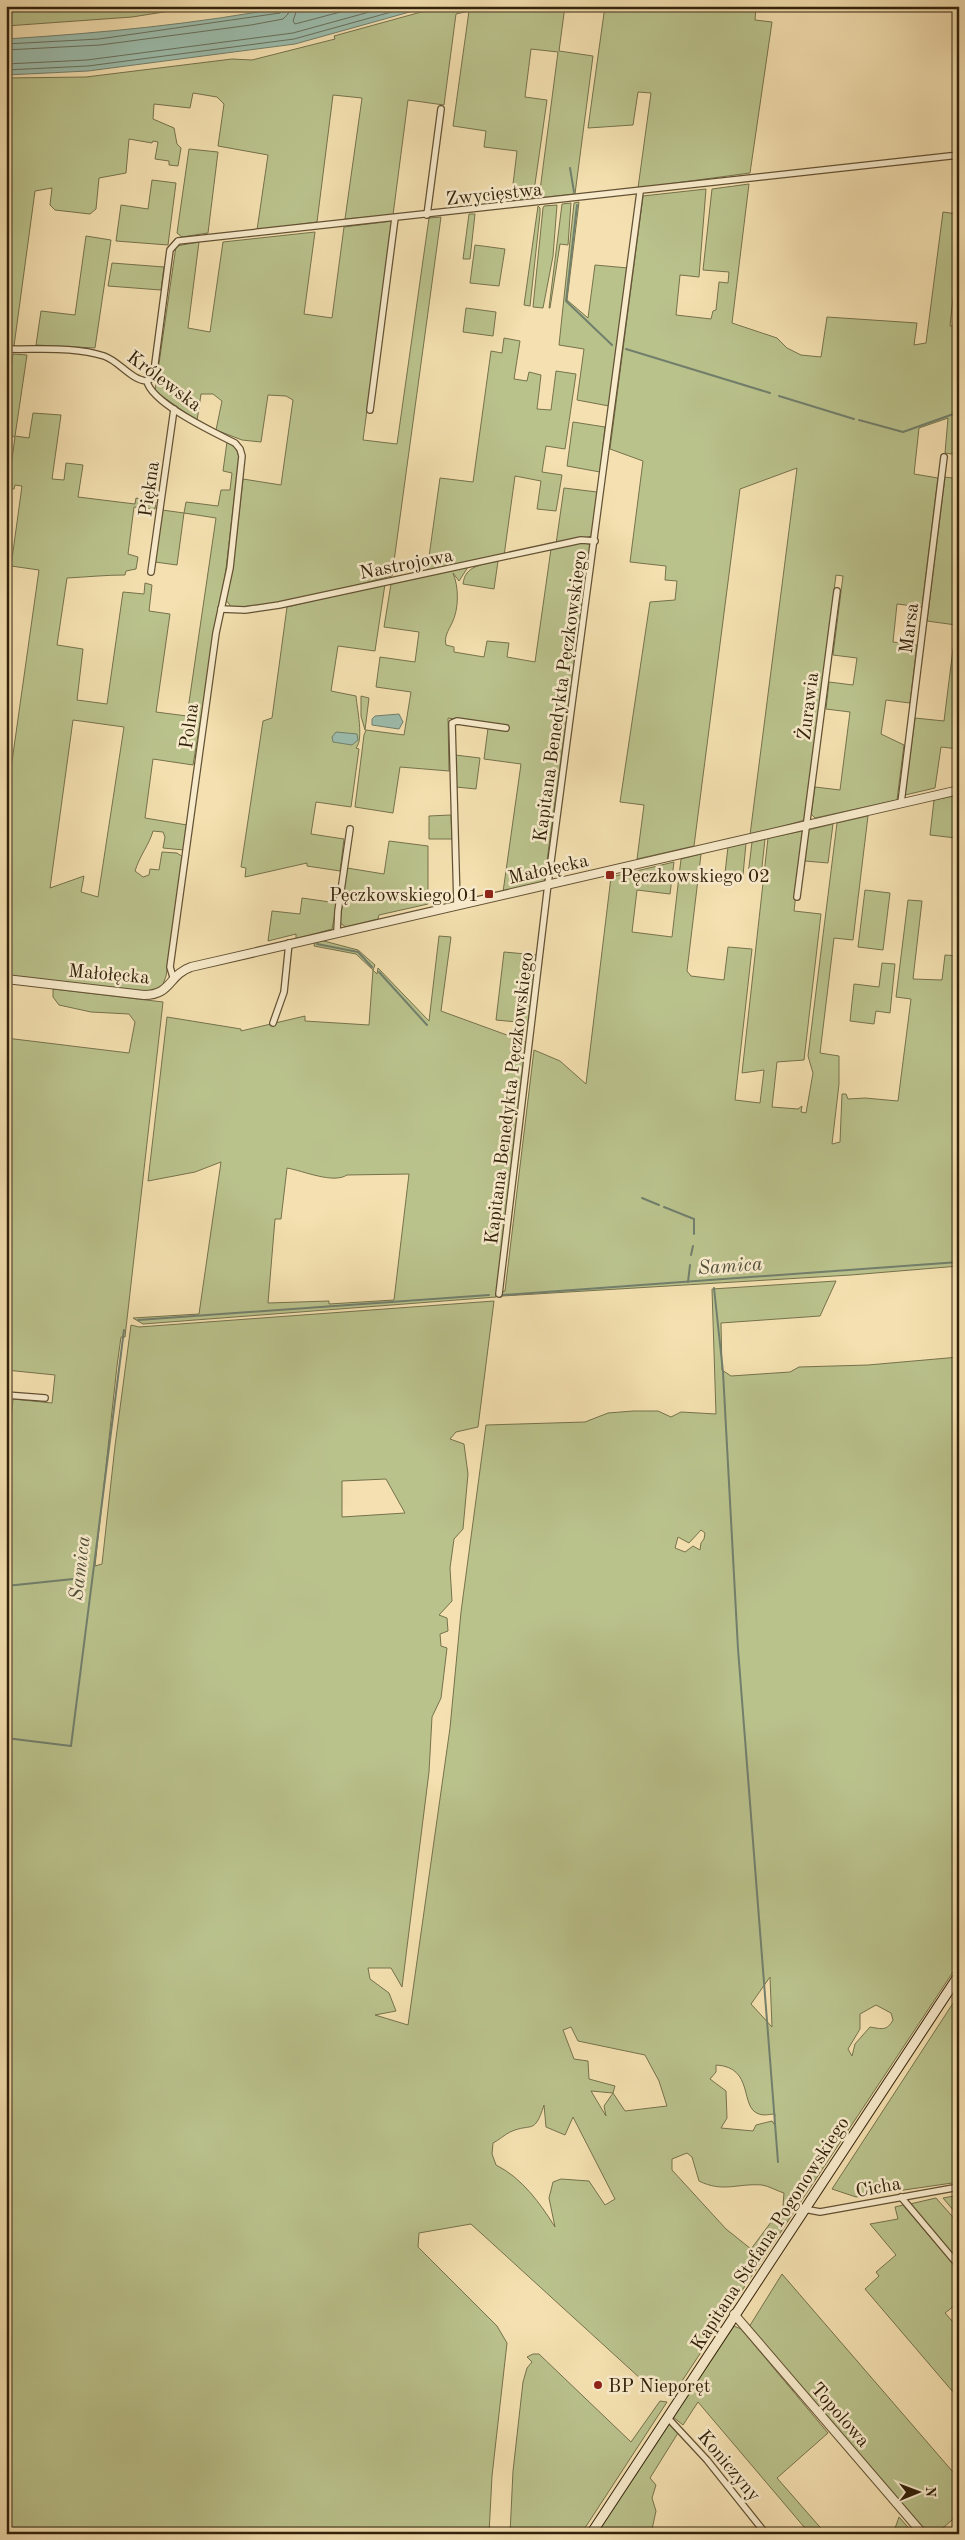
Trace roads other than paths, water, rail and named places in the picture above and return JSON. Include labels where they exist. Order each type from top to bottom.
[{"type":"main road","name":"Kapitana Stefana Pogonowskiego","points":[[590,2534],[959,1974]]},
{"type":"street","points":[[427,215],[441,109]]},
{"type":"street","name":"Zwycięstwa","points":[[147,381],[152,378],[154,370],[170,250],[174,244],[183,240],[640,192],[959,155]]},
{"type":"street","name":"Kapitana Benedykta Pęczkowskiego","points":[[499,1294],[548,884],[596,541],[640,192]]},
{"type":"street","points":[[370,410],[395,218]]},
{"type":"street","name":"Królewska","points":[[6,349],[91,353],[109,358],[137,378],[147,381],[153,392],[174,409],[238,445],[242,456],[240,479]]},
{"type":"street","name":"Piękna","points":[[151,572],[174,409]]},
{"type":"street","name":"Marsa","points":[[901,803],[944,457]]},
{"type":"street","name":"Polna","points":[[173,977],[170,967],[176,916],[216,633],[229,575],[240,479]]},
{"type":"street","name":"Nastrojowa","points":[[221,609],[245,610],[279,605],[581,540],[596,541]]},
{"type":"street","name":"Żurawia","points":[[797,898],[837,591]]},
{"type":"street","points":[[457,904],[452,723],[456,721],[506,728]]},
{"type":"street","name":"Małołęcka","points":[[6,979],[149,995],[162,992],[173,977],[180,971],[191,967],[457,904],[959,790]]},
{"type":"street","points":[[337,932],[338,911],[350,829]]},
{"type":"street","points":[[273,1023],[284,992],[289,943]]},
{"type":"street","points":[[6,1395],[45,1398]]},
{"type":"street","name":"Cicha","points":[[804,2208],[820,2212],[959,2187]]},
{"type":"street","points":[[901,2197],[959,2266]]},
{"type":"street","name":"Topolowa","points":[[734,2314],[923,2534]]},
{"type":"street","name":"Koniczyny","points":[[668,2418],[707,2460],[766,2534]]},
{"type":"water","points":[[291,6],[431,6],[295,44],[88,71],[6,75],[6,39],[149,27]]},
{"type":"water","points":[[399,714],[403,722],[399,729],[372,725],[372,719],[375,716]]},
{"type":"water","points":[[336,732],[357,734],[358,740],[352,745],[333,742],[332,737]]},
{"type":"waterway","points":[[570,168],[574,192]]},
{"type":"waterway","points":[[577,205],[566,301],[612,345]]},
{"type":"waterway","points":[[626,349],[770,393]]},
{"type":"waterway","points":[[779,396],[854,419]]},
{"type":"waterway","points":[[859,420],[903,432],[959,412]]},
{"type":"waterway","points":[[317,944],[358,952],[372,967]]},
{"type":"waterway","points":[[379,972],[427,1025]]},
{"type":"waterway","points":[[642,1198],[659,1205]]},
{"type":"waterway","points":[[664,1207],[694,1219],[694,1234]]},
{"type":"waterway","points":[[691,1255],[693,1246]]},
{"type":"waterway","name":"Samica","points":[[503,1295],[959,1262]]},
{"type":"waterway","points":[[688,1282],[690,1265]]},
{"type":"waterway","points":[[714,1288],[723,1372],[738,1649],[778,2162]]},
{"type":"waterway","name":"Samica","points":[[138,1320],[489,1295]]},
{"type":"waterway","name":"Samica","points":[[6,1738],[71,1746],[124,1330]]},
{"type":"waterway","points":[[6,1586],[83,1578]]},
{"type":"place","name":"Pęczkowskiego 02","points":[[610,875]]},
{"type":"place","name":"Pęczkowskiego 01","points":[[489,894]]},
{"type":"place","name":"BP Nieporęt","points":[[598,2385]]}]
